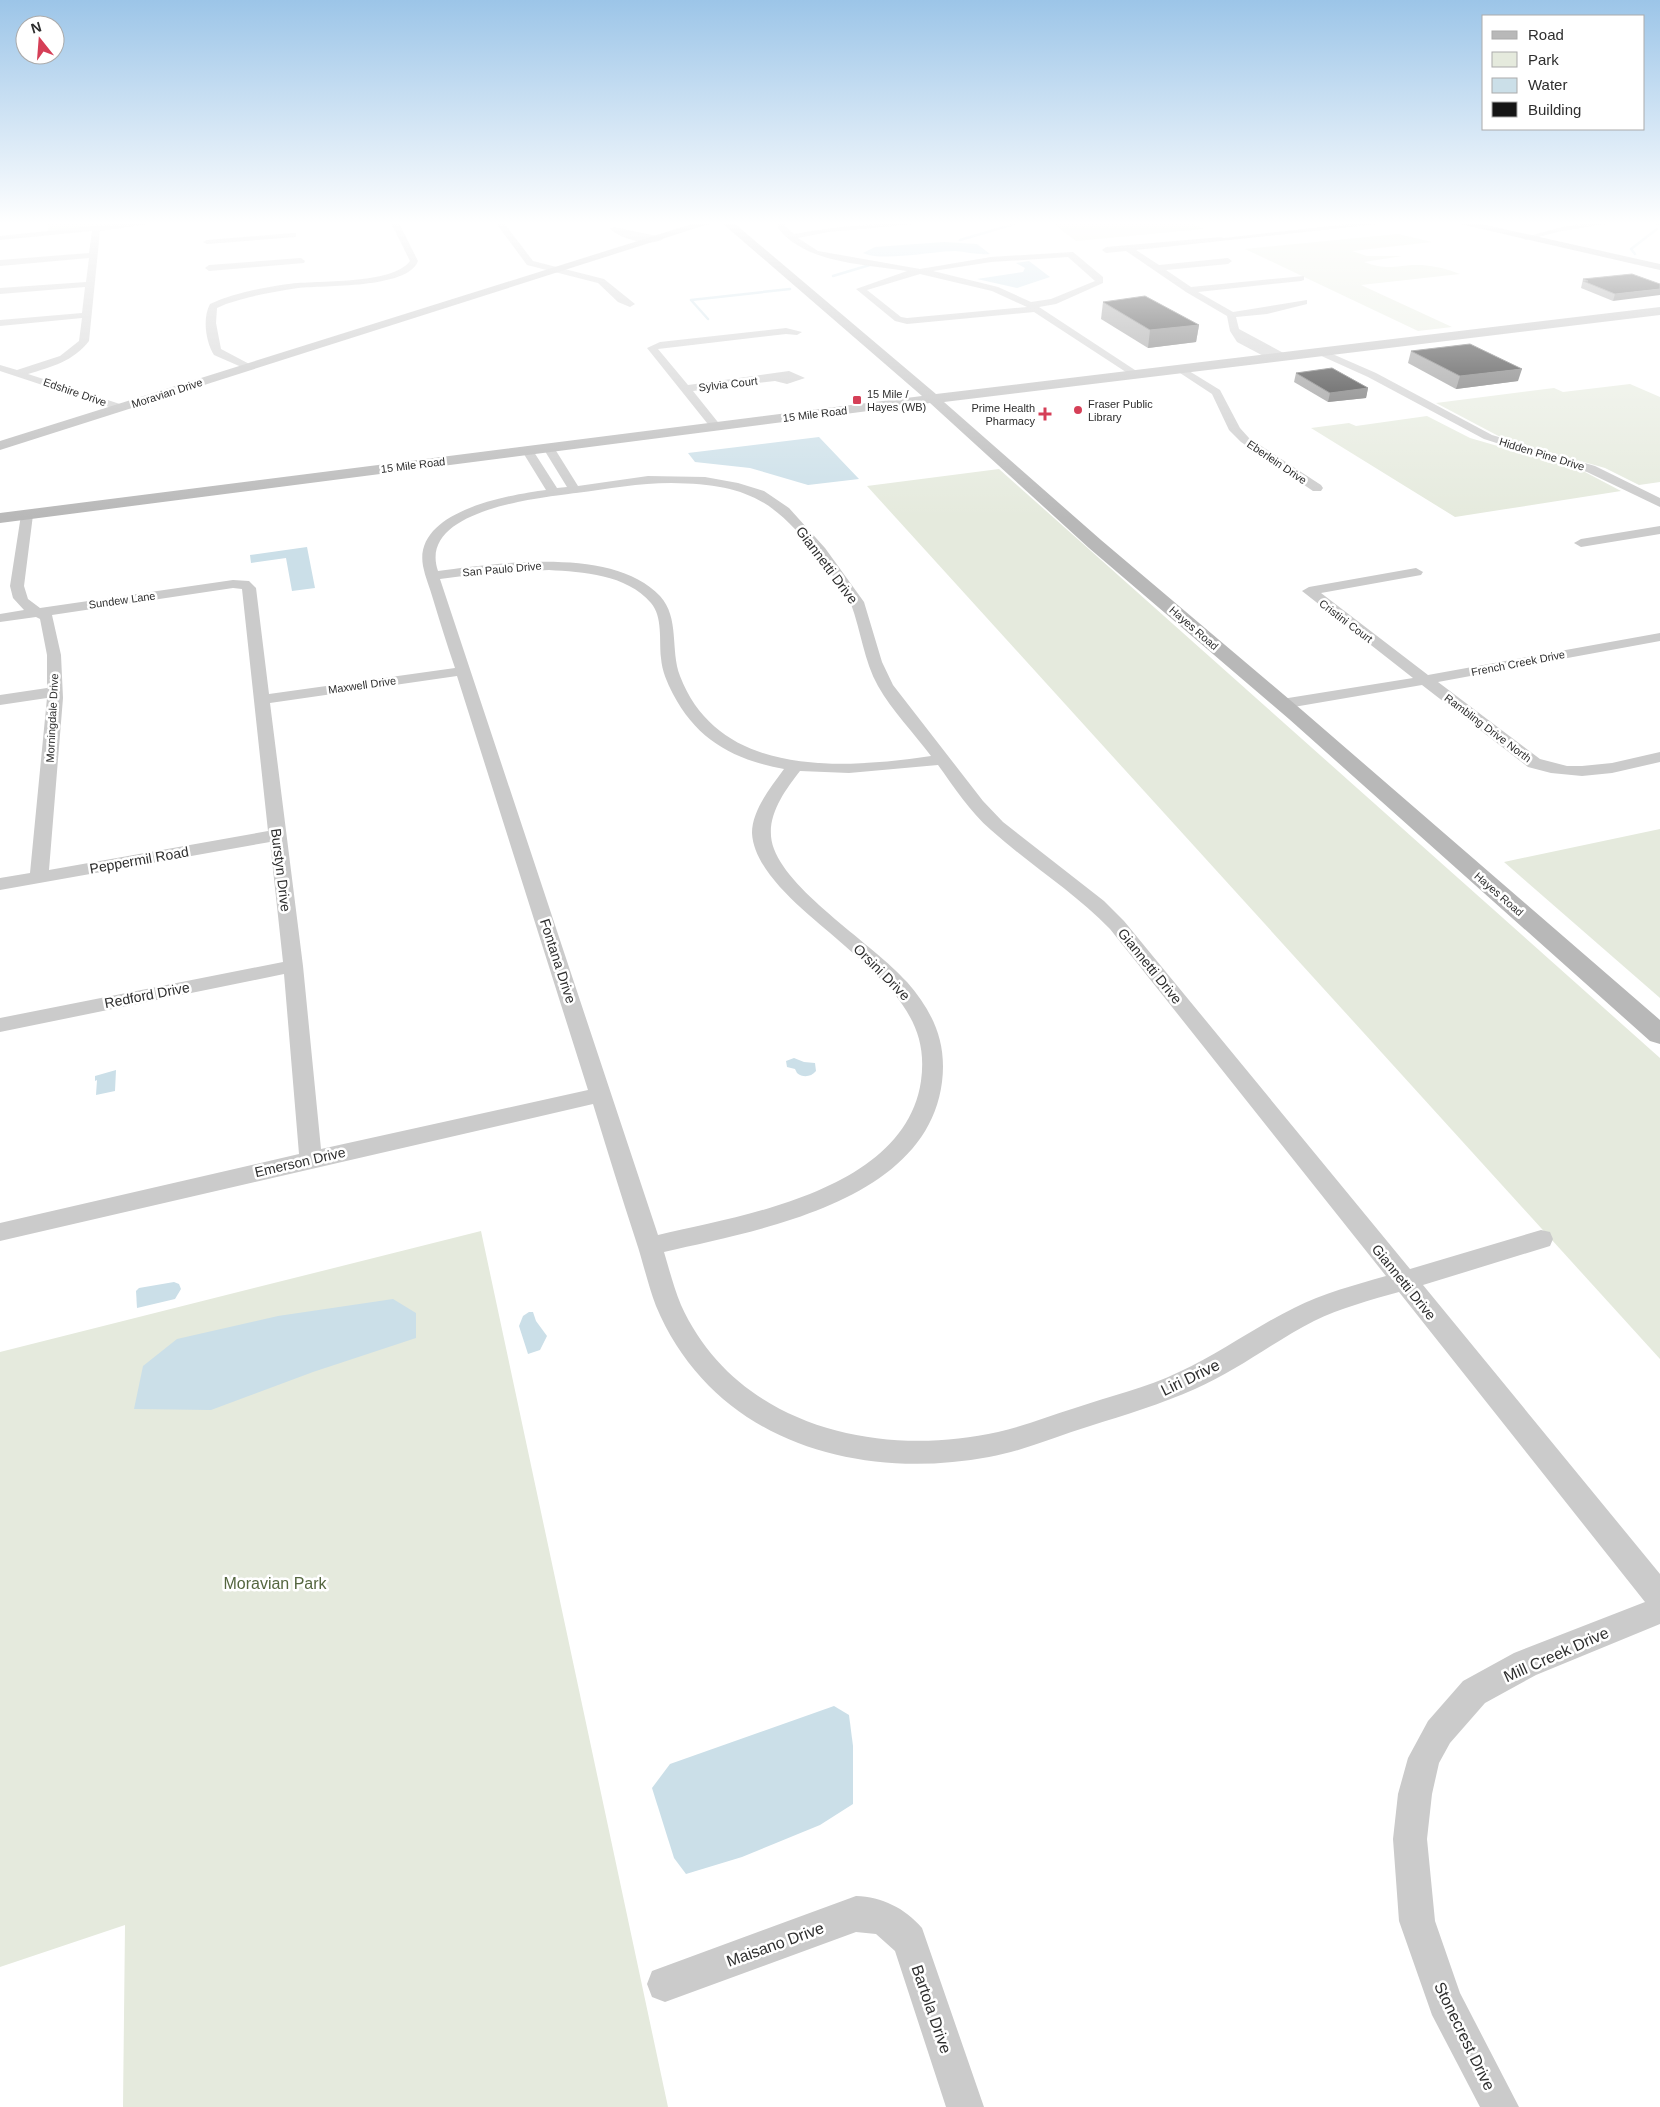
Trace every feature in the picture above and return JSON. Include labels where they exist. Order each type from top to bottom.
[{"type":"street","points":[[0,323],[18,321]]},
{"type":"street","points":[[19,373],[53,362],[80,347],[84,341],[86,321]]},
{"type":"street","points":[[212,321],[214,345],[218,354],[250,367]]},
{"type":"street","name":"Moravian Drive","points":[[0,446],[396,321]]},
{"type":"street","name":"Hayes Road","points":[[842,321],[1095,544],[1289,709],[1660,1035]]},
{"type":"street","points":[[1054,321],[1136,374]]},
{"type":"street","points":[[1233,321],[1237,338],[1278,357]]},
{"type":"street","name":"15 Mile Road","points":[[0,518],[715,426],[1574,321]]},
{"type":"street","points":[[715,426],[652,349],[654,346],[798,330]]},
{"type":"street","name":"Hidden Pine Drive","points":[[1327,351],[1488,437],[1591,469],[1660,503]]},
{"type":"street","name":"Edshire Drive","points":[[0,368],[122,408]]},
{"type":"street","name":"Eberlein Drive","points":[[1181,369],[1216,392],[1235,430],[1245,440],[1317,488]]},
{"type":"street","name":"Sylvia Court","points":[[685,389],[777,379]]},
{"type":"street","points":[[549,448],[575,490]]},
{"type":"street","points":[[528,451],[553,492]]},
{"type":"street","name":"Giannetti Drive","points":[[575,490],[644,481],[692,480],[746,489],[762,495],[783,508],[857,602],[879,673],[886,686],[976,805],[997,826],[1097,905],[1117,925],[1660,1598]]},
{"type":"street","name":"Fontana Drive","points":[[575,490],[553,492],[491,505],[467,514],[447,525],[435,536],[428,549],[427,557],[669,1306],[691,1344],[722,1382],[768,1418],[825,1441]]},
{"type":"street","name":"Morningdale Drive","points":[[27,515],[17,586],[18,595],[23,603],[47,617],[54,655],[55,691],[39,878]]},
{"type":"street","points":[[1581,543],[1660,530]]},
{"type":"street","name":"San Paulo Drive","points":[[433,576],[504,566],[541,565],[586,569],[613,575],[634,584],[646,592],[660,606],[665,620],[669,666],[672,677],[699,722],[722,741],[740,750],[795,766],[872,769],[942,758]]},
{"type":"street","name":"Cristini Court","points":[[1416,572],[1309,591],[1423,680]]},
{"type":"street","name":"Sundew Lane","points":[[0,618],[244,584]]},
{"type":"street","name":"Burstyn Drive","points":[[244,584],[249,588],[293,966],[311,1160]]},
{"type":"street","name":"French Creek Drive","points":[[1289,709],[1360,703],[1376,689],[1660,638]]},
{"type":"street","name":"Maxwell Drive","points":[[261,700],[464,670]]},
{"type":"street","name":"Rambling Drive North","points":[[1423,680],[1520,754],[1534,763],[1555,770],[1585,773],[1660,757]]},
{"type":"street","points":[[0,700],[55,691]]},
{"type":"street","name":"Orsini Drive","points":[[650,1246],[782,1213],[817,1202],[850,1187],[876,1170],[898,1150],[924,1115],[932,1082],[931,1043],[925,1022],[911,1000],[892,979],[780,876],[765,848],[761,832],[767,812],[772,800],[795,766]]},
{"type":"street","name":"Peppermil Road","points":[[0,884],[277,835]]},
{"type":"street","name":"Redford Drive","points":[[0,1025],[293,966]]},
{"type":"street","name":"Emerson Drive","points":[[0,1232],[602,1095]]},
{"type":"street","name":"Liri Drive","points":[[825,1441],[922,1454],[988,1446],[1163,1391],[1203,1373],[1288,1322],[1319,1308],[1541,1239]]},
{"type":"street","name":"Mill Creek Drive","points":[[1424,1758],[1439,1732],[1474,1692],[1525,1664],[1660,1610]]},
{"type":"street","name":"Stonecrest Drive","points":[[1424,1758],[1415,1794],[1410,1839],[1417,1921],[1445,2002],[1500,2107]]},
{"type":"street","name":"Maisano Drive","points":[[665,1984],[856,1914],[871,1914],[886,1919]]},
{"type":"street","name":"Bartola Drive","points":[[886,1919],[900,1928],[909,1941],[965,2107]]},
{"type":"green space","points":[[1398,321],[1440,321],[1452,327],[1418,331]]},
{"type":"green space","points":[[1630,384],[1660,397],[1660,482],[1639,485],[1605,468],[1506,440],[1436,403],[1554,388],[1563,392]]},
{"type":"green space","points":[[1427,416],[1470,438],[1583,471],[1621,491],[1455,517],[1311,428],[1349,423],[1356,426]]},
{"type":"green space","points":[[999,469],[1660,1058],[1660,1359],[867,486]]},
{"type":"green space","points":[[1660,829],[1660,998],[1504,862]]},
{"type":"green space","name":"Moravian Park","points":[[481,1231],[668,2107],[123,2107],[125,1925],[0,1967],[0,1352]]},
{"type":"water","points":[[819,437],[859,479],[808,485],[750,468],[695,462],[688,453]]},
{"type":"water","points":[[307,547],[315,588],[292,591],[286,558],[251,563],[250,555]]},
{"type":"water","points":[[794,1058],[804,1062],[815,1063],[816,1071],[809,1076],[799,1075],[795,1069],[787,1067],[786,1061]]},
{"type":"water","points":[[116,1070],[115,1091],[96,1095],[97,1080],[95,1081],[95,1076]]},
{"type":"water","points":[[174,1282],[179,1284],[181,1289],[175,1299],[137,1308],[136,1291],[139,1288]]},
{"type":"water","points":[[393,1299],[416,1313],[416,1338],[313,1372],[211,1410],[134,1409],[143,1366],[177,1339],[278,1316]]},
{"type":"water","points":[[533,1312],[536,1321],[547,1336],[540,1350],[528,1354],[519,1326],[523,1316]]},
{"type":"water","points":[[834,1706],[849,1715],[853,1746],[853,1804],[820,1825],[742,1857],[686,1874],[674,1858],[652,1788],[670,1764]]},
{"type":"building","points":[[1135,321],[1192,321],[1199,325],[1150,330]]},
{"type":"building","points":[[1470,344],[1522,369],[1460,376],[1411,351]]},
{"type":"building","points":[[1332,368],[1368,388],[1330,393],[1296,373]]},
{"type":"place","name":"15 Mile / Hayes (WB)","points":[[857,400]]},
{"type":"place","name":"Fraser Public Library","points":[[1078,410]]},
{"type":"place","name":"Prime Health Pharmacy","points":[[1045,414]]}]
